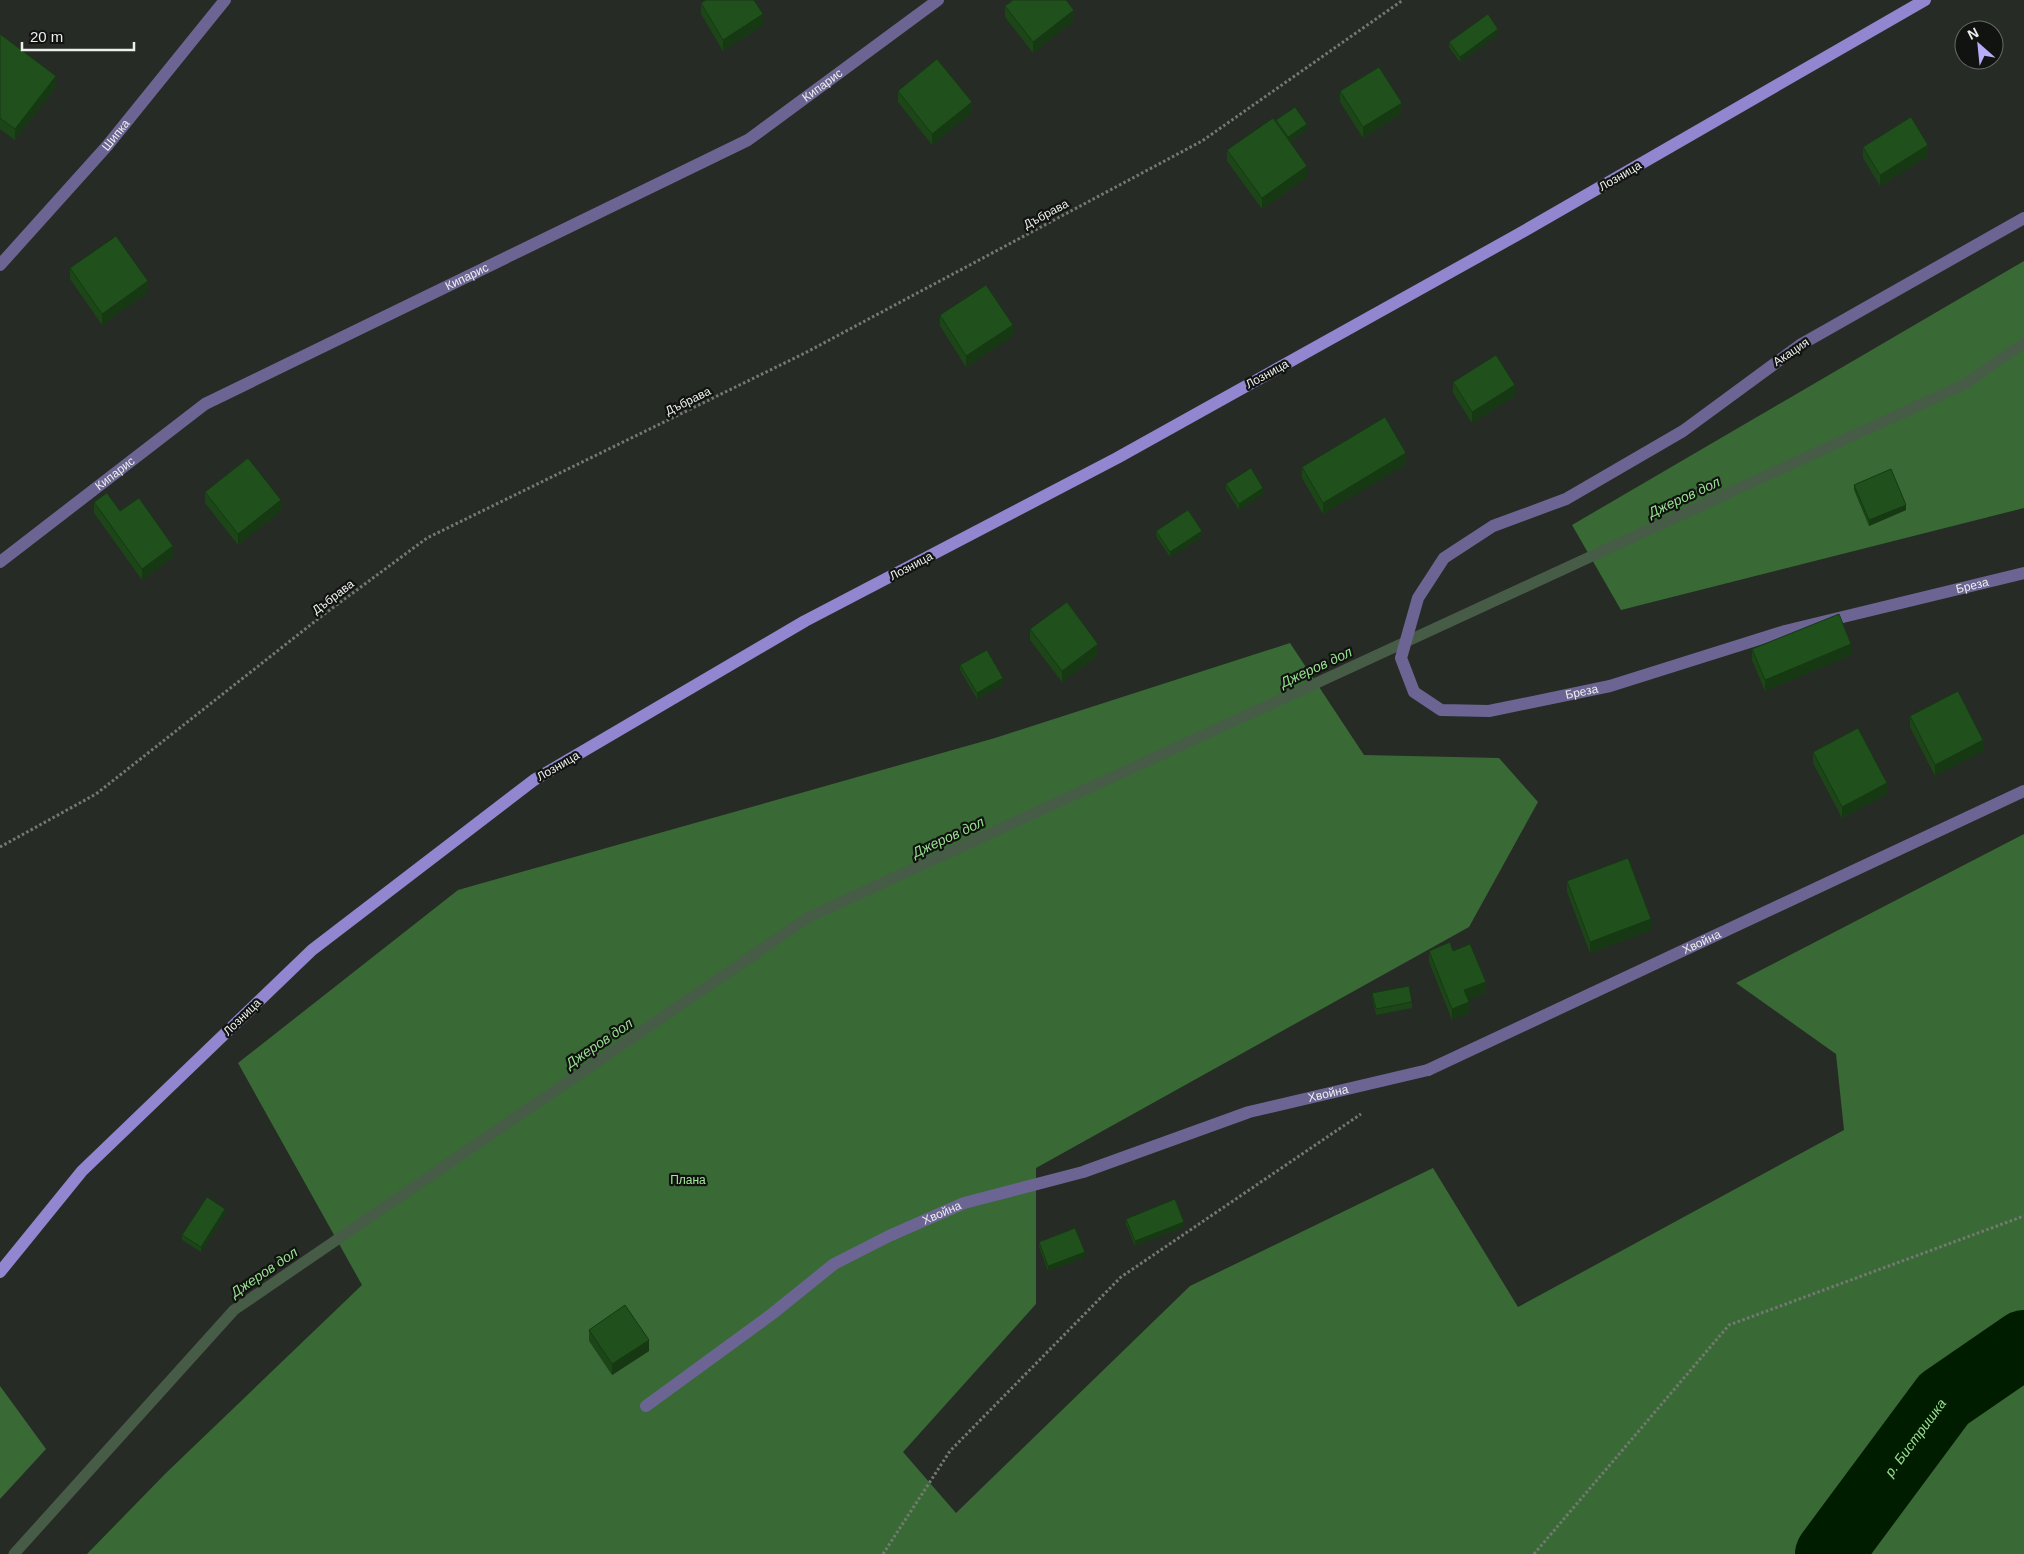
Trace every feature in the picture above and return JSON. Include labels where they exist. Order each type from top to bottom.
[{"type":"street","name":"Шипка","points":[[0,265],[107,146],[225,0]]},
{"type":"street","name":"Кипарис","points":[[0,562],[205,404],[748,140],[938,0]]},
{"type":"street","name":"Лозница","points":[[0,1272],[82,1171],[312,950],[534,780],[805,621],[1117,458],[1500,245],[1925,0]]},
{"type":"street","name":"Акация","points":[[1566,498],[1683,431],[1800,345],[2024,218]]},
{"type":"street","name":"Бреза","points":[[1566,498],[1493,526],[1444,558],[1418,598],[1401,658],[1414,692],[1441,710],[1489,711],[1610,686],[1785,631],[2024,573]]},
{"type":"street","name":"Хвойна","points":[[646,1406],[772,1314],[834,1264],[889,1236],[964,1203],[1082,1172],[1249,1112],[1428,1070],[2024,791]]},
{"type":"path","name":"Дъбрава","points":[[0,847],[96,794],[323,614],[427,538],[805,353],[1202,141],[1403,0]]},
{"type":"path","points":[[884,1554],[950,1451],[1121,1276],[1363,1113]]},
{"type":"path","points":[[1534,1554],[1730,1325],[2024,1216]]},
{"type":"green space","points":[[2024,261],[2024,508],[1621,610],[1572,525]]},
{"type":"green space","name":"Плана","points":[[1290,643],[1364,755],[1499,758],[1538,802],[1469,927],[1036,1168],[1036,1304],[903,1452],[956,1513],[1190,1286],[1433,1168],[1518,1307],[1844,1130],[1836,1054],[1736,983],[2024,834],[2024,1554],[87,1554],[166,1473],[362,1285],[238,1063],[458,890],[995,738]]},
{"type":"green space","points":[[0,1386],[46,1449],[0,1499]]},
{"type":"building","points":[[706,0],[754,0],[763,14],[723,40],[701,3]]},
{"type":"building","points":[[1013,0],[1066,0],[1074,10],[1033,42],[1005,6]]},
{"type":"building","points":[[1488,14],[1498,29],[1460,57],[1449,42]]},
{"type":"building","points":[[0,34],[56,76],[15,129],[0,118]]},
{"type":"building","points":[[937,59],[972,102],[932,134],[898,91]]},
{"type":"building","points":[[1379,67],[1402,103],[1363,127],[1340,91]]},
{"type":"building","points":[[1295,107],[1307,124],[1288,137],[1276,120]]},
{"type":"building","points":[[1911,117],[1928,145],[1880,175],[1863,147]]},
{"type":"building","points":[[1273,118],[1307,166],[1262,198],[1227,150]]},
{"type":"building","points":[[116,236],[148,281],[102,314],[70,268]]},
{"type":"building","points":[[986,285],[1013,325],[966,356],[940,315]]},
{"type":"building","points":[[1496,355],[1515,385],[1472,412],[1453,382]]},
{"type":"building","points":[[1385,417],[1406,453],[1323,503],[1302,467]]},
{"type":"building","points":[[248,458],[281,500],[238,534],[205,492]]},
{"type":"building","points":[[1251,468],[1263,488],[1239,504],[1226,484]]},
{"type":"building","points":[[1891,469],[1906,505],[1869,520],[1854,485]]},
{"type":"building","points":[[107,493],[120,511],[139,498],[173,546],[142,569],[94,502]]},
{"type":"building","points":[[1188,510],[1202,531],[1170,552],[1156,531]]},
{"type":"building","points":[[1067,602],[1098,644],[1062,671],[1030,629]]},
{"type":"building","points":[[1839,614],[1851,644],[1765,680],[1752,649]]},
{"type":"building","points":[[987,650],[1003,678],[977,693],[960,665]]},
{"type":"building","points":[[1958,691],[1983,740],[1935,765],[1910,716]]},
{"type":"building","points":[[1858,728],[1887,783],[1842,807],[1813,752]]},
{"type":"building","points":[[1628,858],[1651,919],[1590,942],[1567,881]]},
{"type":"building","points":[[1450,942],[1453,951],[1470,944],[1486,982],[1464,990],[1469,1002],[1452,1009],[1429,951]]},
{"type":"building","points":[[1409,986],[1412,1002],[1376,1009],[1372,993]]},
{"type":"building","points":[[207,1197],[225,1209],[201,1247],[182,1235]]},
{"type":"building","points":[[1175,1199],[1184,1222],[1135,1241],[1126,1219]]},
{"type":"building","points":[[1075,1228],[1085,1252],[1048,1266],[1039,1242]]},
{"type":"building","points":[[625,1305],[649,1340],[612,1364],[589,1330]]},
{"type":"waterway","name":"Джеров дол","points":[[14,1554],[234,1310],[809,917],[1965,384],[2024,343]]},
{"type":"waterway","name":"р. Бистришка","points":[[1829,1554],[1944,1399],[2024,1344]]}]
